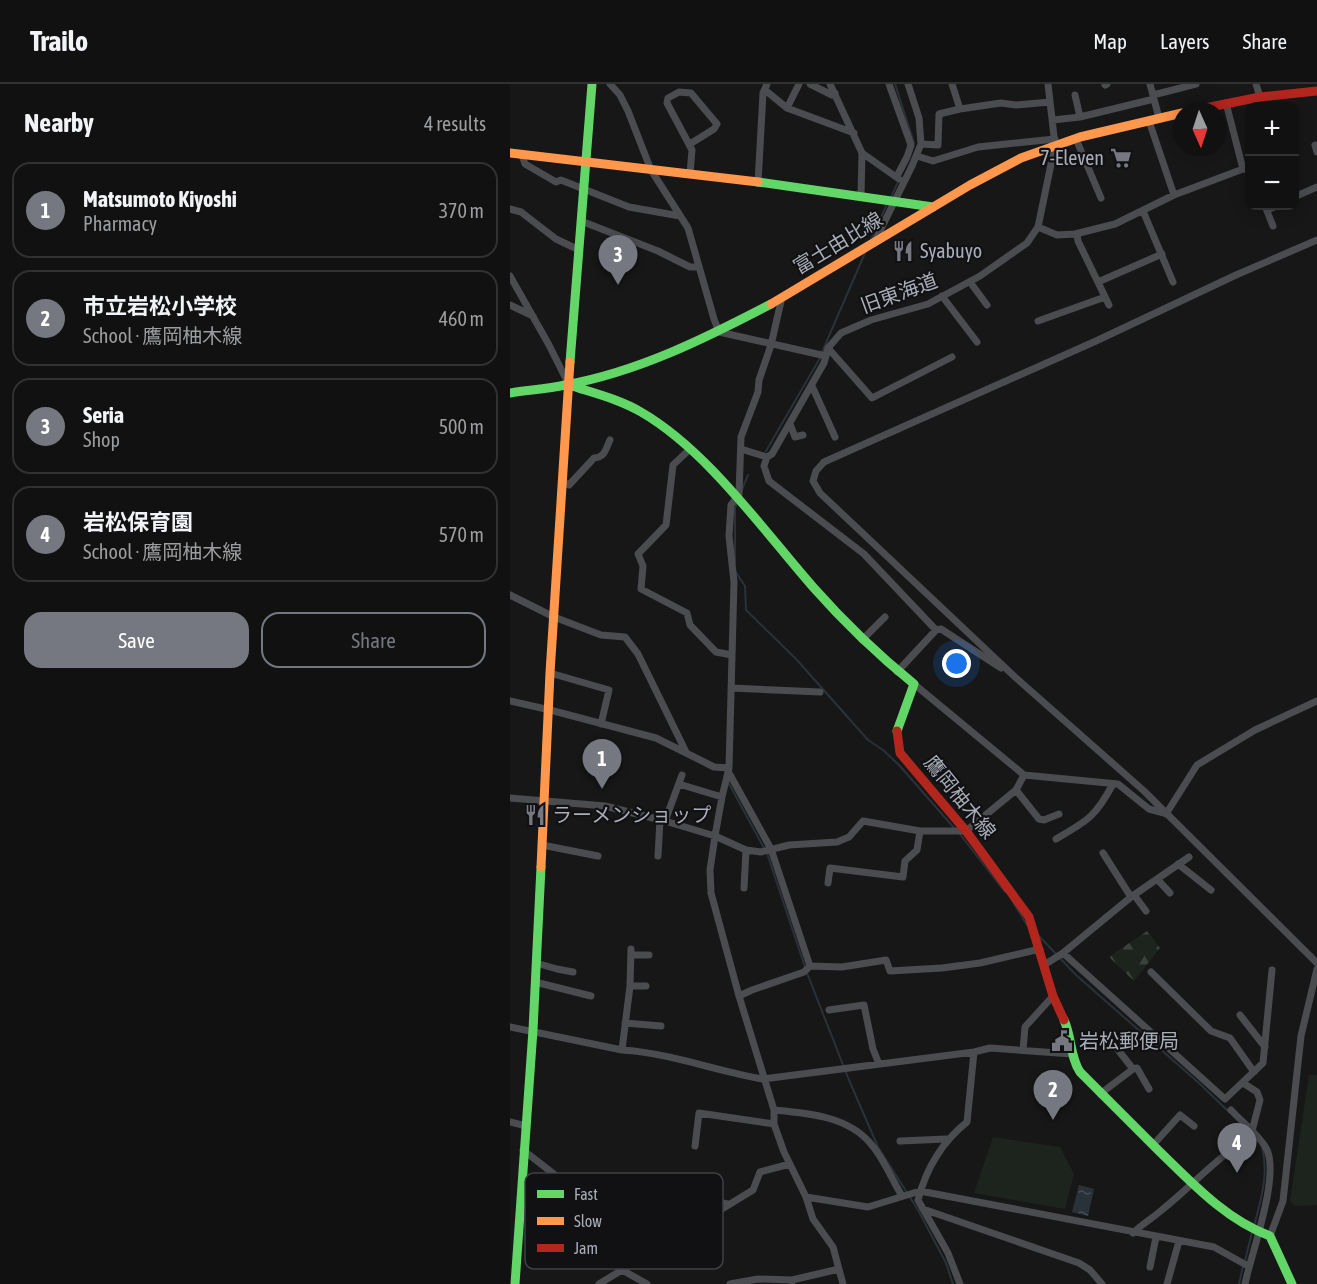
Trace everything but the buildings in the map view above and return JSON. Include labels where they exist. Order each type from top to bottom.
[{"type":"main road","points":[[514,1284],[533,1030],[550,673],[562,481],[592,84]]},
{"type":"main road","points":[[1226,102],[1260,97],[1289,89],[1317,91]]},
{"type":"main road","name":"富士由比線","points":[[510,393],[569,385],[653,361],[719,332],[1018,159],[1055,142],[1173,115]]},
{"type":"main road","points":[[510,153],[882,198],[933,207]]},
{"type":"main road","points":[[569,385],[648,416],[689,450],[737,497],[825,602],[862,640],[897,672],[914,684]]},
{"type":"main road","name":"鷹岡柚木線","points":[[914,684],[896,733],[900,753],[966,831],[1029,917],[1053,996],[1069,1030],[1075,1065],[1100,1094],[1191,1183],[1224,1210],[1259,1232],[1270,1236]]},
{"type":"main road","points":[[1270,1236],[1292,1284]]},
{"type":"street","points":[[610,84],[620,95],[628,111],[651,170],[688,228],[719,332],[771,345],[827,352],[872,398],[952,357]]},
{"type":"street","points":[[788,108],[799,84]]},
{"type":"street","points":[[810,84],[832,94],[835,93]]},
{"type":"street","points":[[830,84],[862,153],[861,196]]},
{"type":"street","points":[[889,84],[911,145],[897,176]]},
{"type":"street","points":[[873,243],[921,144],[919,118],[908,84]]},
{"type":"street","points":[[952,84],[960,109]]},
{"type":"street","points":[[1048,84],[1055,142],[1038,227],[1057,235],[1077,234],[1115,224],[1174,195],[1245,171]]},
{"type":"street","points":[[1150,84],[1154,97],[1154,120],[1174,195]]},
{"type":"street","points":[[1053,120],[1080,117],[1196,84]]},
{"type":"street","points":[[1256,84],[1260,97]]},
{"type":"street","points":[[758,183],[763,93],[766,86],[788,108],[854,133]]},
{"type":"street","points":[[690,144],[714,129],[717,124],[691,93],[679,92],[669,98],[668,103],[692,150],[690,174]]},
{"type":"street","points":[[1075,95],[1080,117]]},
{"type":"street","points":[[921,144],[938,145],[939,114],[1001,103],[1016,105],[1050,102]]},
{"type":"street","points":[[1227,105],[1245,168]]},
{"type":"street","points":[[1076,139],[1101,198]]},
{"type":"street","points":[[917,156],[933,161],[978,147],[1055,142]]},
{"type":"street","points":[[862,153],[897,176],[902,183]]},
{"type":"street","points":[[522,155],[525,164],[556,182],[561,180],[628,207],[680,216]]},
{"type":"street","points":[[1299,196],[1317,188]]},
{"type":"street","points":[[510,210],[521,212],[556,239],[579,250]]},
{"type":"street","points":[[1267,210],[1273,225]]},
{"type":"street","points":[[1143,211],[1173,282]]},
{"type":"street","points":[[581,221],[658,251],[690,267],[698,267]]},
{"type":"street","name":"旧東海道","points":[[827,352],[841,333],[871,320],[928,304],[970,282],[1027,243],[1038,227]]},
{"type":"street","points":[[1077,234],[1078,241],[1109,305]]},
{"type":"street","points":[[1317,240],[824,462],[816,471],[813,481],[820,493],[1015,677],[1144,791],[1317,963]]},
{"type":"street","points":[[1098,282],[1162,254]]},
{"type":"street","points":[[510,276],[569,385]]},
{"type":"street","points":[[970,282],[987,305]]},
{"type":"street","points":[[942,296],[977,342]]},
{"type":"street","points":[[782,297],[771,345],[759,380],[758,392],[741,437],[737,497],[731,505],[729,536],[734,582],[729,772],[715,836],[710,870],[711,893],[763,1079],[774,1110],[774,1124],[806,1197],[813,1219],[833,1247],[843,1284]]},
{"type":"street","points":[[1038,321],[1105,297]]},
{"type":"street","points":[[510,305],[533,316]]},
{"type":"street","points":[[827,352],[812,386],[772,454],[767,458],[764,466],[769,481],[864,554],[936,630]]},
{"type":"street","points":[[812,386],[836,437]]},
{"type":"street","points":[[790,424],[795,437],[803,435]]},
{"type":"street","points":[[562,481],[569,485],[594,458],[603,455],[610,440]]},
{"type":"street","points":[[741,449],[767,458]]},
{"type":"street","points":[[689,450],[673,465],[666,525],[638,554],[643,566],[641,589],[687,613],[690,625],[716,652],[732,656]]},
{"type":"street","points":[[510,595],[554,617],[601,635],[625,637],[638,654],[686,752]]},
{"type":"street","points":[[862,640],[885,617]]},
{"type":"street","points":[[897,672],[936,630],[941,629],[1015,677]]},
{"type":"street","points":[[550,673],[609,690],[601,724]]},
{"type":"street","points":[[914,684],[1024,775],[1118,784],[1149,809],[1166,814]]},
{"type":"street","points":[[731,688],[820,692]]},
{"type":"street","points":[[510,701],[656,738],[714,767],[729,772],[771,849],[808,968]]},
{"type":"street","points":[[1166,814],[1197,765],[1255,730],[1317,701]]},
{"type":"street","points":[[658,856],[663,820],[682,775]]},
{"type":"street","points":[[510,798],[605,806],[715,836],[746,850],[762,851],[789,845],[837,842],[849,837],[863,821],[920,831],[966,831],[1016,790],[1024,775]]},
{"type":"street","points":[[679,784],[722,797]]},
{"type":"street","points":[[1056,839],[1087,821],[1100,808],[1113,784]]},
{"type":"street","points":[[1016,790],[1039,819],[1044,820],[1059,814]]},
{"type":"street","points":[[828,883],[830,868],[903,877],[905,861],[917,850],[920,831]]},
{"type":"street","points":[[542,845],[598,856]]},
{"type":"street","points":[[744,888],[746,850]]},
{"type":"street","points":[[1103,854],[1132,896],[1146,911]]},
{"type":"street","points":[[1044,965],[1063,953],[1132,896],[1189,857]]},
{"type":"street","points":[[1178,864],[1211,890]]},
{"type":"street","points":[[1157,879],[1170,893]]},
{"type":"street","points":[[739,996],[808,968],[886,960],[890,971],[942,968],[980,963],[1040,949]]},
{"type":"street","points":[[622,1050],[630,986],[631,952],[649,955]]},
{"type":"street","points":[[1063,953],[1225,1099],[1263,1063],[1272,970]]},
{"type":"street","points":[[536,963],[573,972]]},
{"type":"street","points":[[1270,1236],[1283,1201],[1301,1036],[1317,969]]},
{"type":"street","points":[[1150,972],[1211,1030],[1230,1038],[1254,1072]]},
{"type":"street","points":[[535,982],[591,996]]},
{"type":"street","points":[[630,986],[646,986]]},
{"type":"street","points":[[1023,1050],[1025,1027],[1053,996]]},
{"type":"street","points":[[829,1010],[864,1005],[873,1049],[879,1064]]},
{"type":"street","points":[[1240,1015],[1265,1047]]},
{"type":"street","points":[[625,1023],[661,1026]]},
{"type":"street","points":[[510,1027],[622,1050],[640,1051],[763,1079],[990,1048],[1072,1054]]},
{"type":"street","points":[[1115,1046],[1133,1069]]},
{"type":"street","points":[[958,1283],[948,1253],[918,1200],[917,1192],[946,1139],[967,1122],[974,1052]]},
{"type":"street","points":[[1100,1094],[1137,1068],[1149,1089]]},
{"type":"street","points":[[1243,1083],[1257,1092],[1260,1100],[1252,1131]]},
{"type":"street","points":[[774,1110],[818,1115],[858,1132],[872,1145],[903,1196]]},
{"type":"street","points":[[1231,1110],[1267,1149],[1270,1165],[1268,1196],[1245,1284]]},
{"type":"street","points":[[695,1146],[699,1113],[774,1124]]},
{"type":"street","points":[[1153,1145],[1180,1115],[1194,1126]]},
{"type":"street","points":[[510,1122],[525,1126]]},
{"type":"street","points":[[900,1141],[946,1139]]},
{"type":"street","points":[[1133,1233],[1144,1222],[1162,1211],[1217,1160],[1235,1147]]},
{"type":"street","points":[[523,1150],[553,1173]]},
{"type":"street","points":[[723,1207],[753,1190],[760,1172],[790,1164]]},
{"type":"street","points":[[806,1197],[868,1207],[917,1192],[1215,1247],[1248,1266]]},
{"type":"street","points":[[723,1203],[728,1204]]},
{"type":"street","points":[[923,1209],[1079,1263],[1090,1270],[1102,1284]]},
{"type":"street","points":[[1150,1267],[1156,1237]]},
{"type":"street","points":[[1167,1284],[1179,1241]]},
{"type":"street","points":[[730,1284],[758,1279],[792,1282],[839,1269]]},
{"type":"street","points":[[599,1284],[622,1270],[647,1284]]},
{"type":"green space","points":[[1147,931],[1160,948],[1134,981],[1109,957]]},
{"type":"green space","points":[[1309,1075],[1317,1075],[1317,1205],[1295,1206],[1290,1201]]},
{"type":"green space","points":[[993,1137],[1060,1147],[1074,1174],[1065,1209],[974,1193]]},
{"type":"water","points":[[1079,1185],[1094,1189],[1088,1216],[1072,1212]]},
{"type":"waterway","points":[[895,84],[914,143]]},
{"type":"waterway","points":[[890,199],[898,182]]},
{"type":"waterway","points":[[870,242],[887,204]]},
{"type":"waterway","points":[[822,352],[865,253]]},
{"type":"waterway","points":[[766,451],[820,358]]},
{"type":"waterway","points":[[741,492],[748,475]]},
{"type":"waterway","points":[[735,563],[735,508],[737,503]]},
{"type":"waterway","points":[[735,571],[745,586],[746,610],[797,660],[868,740],[899,765],[955,829]]},
{"type":"waterway","points":[[728,782],[764,848]]},
{"type":"waterway","points":[[959,833],[1005,892]]},
{"type":"waterway","points":[[767,853],[805,967]]},
{"type":"waterway","points":[[1011,899],[1027,925]]},
{"type":"waterway","points":[[1038,935],[1076,975],[1229,1112]]},
{"type":"waterway","points":[[807,973],[878,1147],[918,1210],[946,1263],[953,1284]]},
{"type":"waterway","points":[[1254,1226],[1264,1177],[1262,1147]]},
{"type":"waterway","points":[[1245,1261],[1252,1232]]},
{"type":"waterway","points":[[1239,1284],[1243,1266]]},
{"type":"traffic: fast","points":[[570,362],[592,84]]},
{"type":"traffic: fast","points":[[758,182],[933,207]]},
{"type":"traffic: fast","points":[[510,393],[558,386],[619,372],[697,341],[771,304]]},
{"type":"traffic: fast","points":[[569,385],[615,400],[641,412],[689,447],[733,492],[837,613],[914,684],[897,731]]},
{"type":"traffic: fast","points":[[515,1284],[533,1030],[541,867]]},
{"type":"traffic: fast","points":[[1064,1020],[1074,1060],[1080,1072],[1196,1187],[1239,1220],[1270,1236],[1292,1284]]},
{"type":"traffic: slow","points":[[771,304],[970,185],[1021,158],[1080,137],[1173,115]]},
{"type":"traffic: slow","points":[[510,153],[758,182]]},
{"type":"traffic: slow","points":[[541,867],[550,673],[570,362]]},
{"type":"traffic: jam","points":[[1227,104],[1260,97],[1317,91]]},
{"type":"traffic: jam","points":[[897,731],[900,753],[966,831],[1029,917],[1053,996],[1064,1020]]},
{"type":"place","name":"7-Eleven","points":[[1121,158]]},
{"type":"place","name":"Syabuyo","points":[[903,251]]},
{"type":"place","name":"Seria","points":[[618,285]]},
{"type":"place","name":"Matsumoto Kiyoshi","points":[[602,789]]},
{"type":"place","name":"ラーメンショップ","points":[[535,815]]},
{"type":"place","name":"岩松郵便局","points":[[1062,1041]]},
{"type":"place","name":"市立岩松小学校","points":[[1053,1120]]},
{"type":"place","name":"岩松保育園","points":[[1237,1173]]}]
